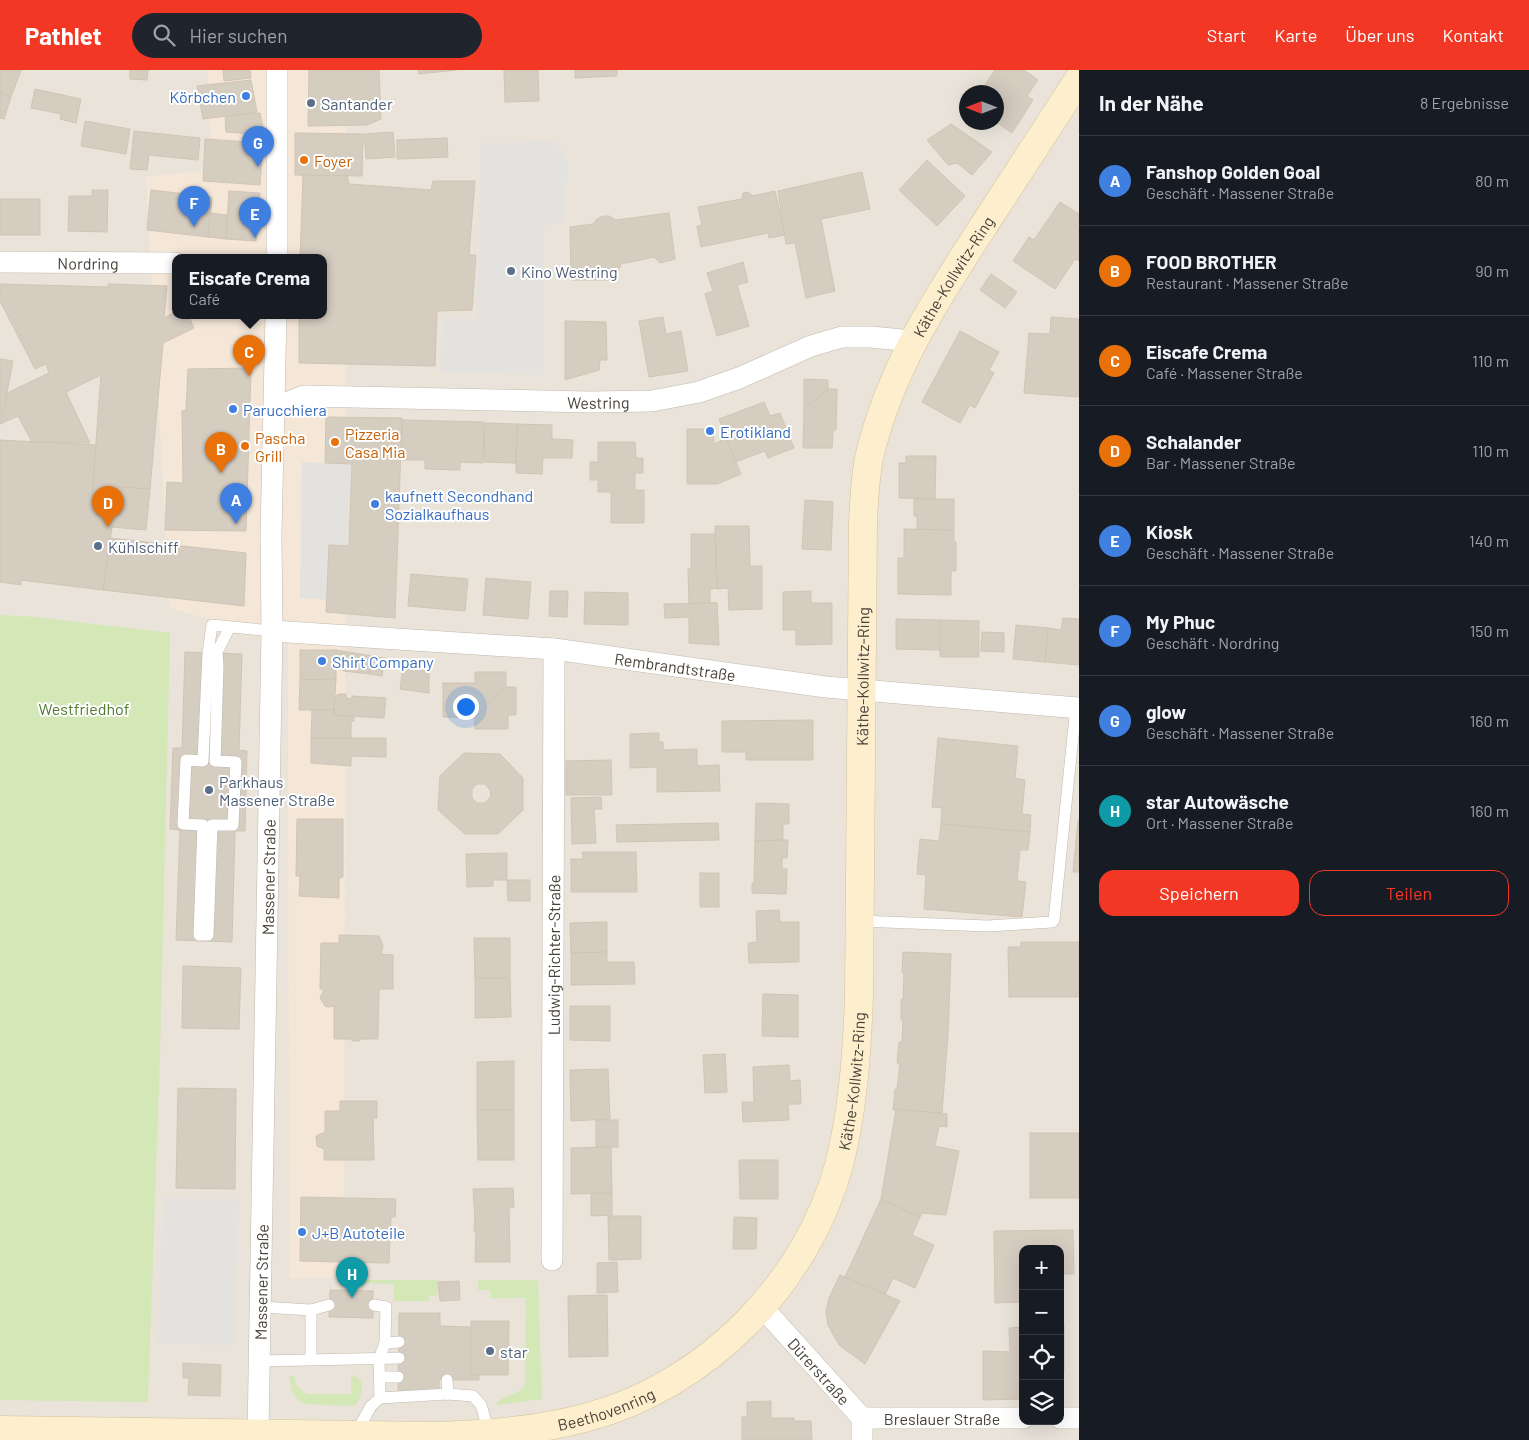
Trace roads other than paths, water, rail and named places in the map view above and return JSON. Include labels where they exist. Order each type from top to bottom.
[{"type":"main road","name":"Käthe-Kollwitz-Ring","points":[[762,1307],[782,1282],[806,1243],[825,1205],[838,1166],[848,1126],[857,1044],[864,491],[878,422],[912,341],[938,296],[1079,79]]},
{"type":"main road","name":"Beethovenring","points":[[0,1430],[258,1436],[355,1434],[435,1436],[489,1434],[547,1427],[581,1419],[618,1407],[675,1379],[731,1338],[762,1307]]},
{"type":"street","points":[[277,70],[277,254]]},
{"type":"street","name":"Nordring","points":[[0,262],[172,264]]},
{"type":"street","name":"Massener Straße","points":[[258,1436],[276,319]]},
{"type":"street","name":"Westring","points":[[274,411],[304,396],[580,402],[652,401],[699,392],[731,381],[811,346],[842,337],[871,337],[912,341]]},
{"type":"street","name":"Rembrandtstraße","points":[[272,632],[554,649],[826,688],[1077,708]]},
{"type":"street","name":"Ludwig-Richter-Straße","points":[[552,1260],[554,649]]},
{"type":"street","name":"Dürerstraße","points":[[762,1307],[862,1418],[862,1440]]},
{"type":"street","name":"Breslauer Straße","points":[[862,1418],[1019,1418]]},
{"type":"street","points":[[1064,1418],[1079,1418]]},
{"type":"lane","points":[[230,627],[217,652],[215,761],[236,762],[234,825],[212,825],[208,935],[199,935],[203,824],[183,824],[186,760],[203,761],[208,653],[212,625],[230,627],[272,632]]},
{"type":"lane","points":[[859,921],[988,926],[1052,922],[1054,920],[1077,708]]},
{"type":"lane","points":[[261,1307],[311,1310],[329,1304]]},
{"type":"lane","points":[[374,1305],[386,1307],[385,1343],[380,1359],[380,1398]]},
{"type":"lane","points":[[311,1310],[311,1359]]},
{"type":"lane","points":[[385,1343],[399,1342]]},
{"type":"lane","points":[[260,1361],[399,1358]]},
{"type":"lane","points":[[380,1377],[398,1377]]},
{"type":"lane","points":[[447,1380],[448,1394]]},
{"type":"lane","points":[[355,1434],[371,1406],[380,1398],[448,1394],[473,1396],[481,1405],[489,1434]]},
{"type":"place","name":"Körbchen","points":[[246,96]]},
{"type":"place","name":"Santander","points":[[311,103]]},
{"type":"place","name":"Foyer","points":[[304,160]]},
{"type":"place","name":"glow","points":[[258,167]]},
{"type":"place","name":"My Phuc","points":[[194,227]]},
{"type":"place","name":"Kiosk","points":[[255,238]]},
{"type":"place","name":"Kino Westring","points":[[511,271]]},
{"type":"place","name":"Eiscafe Crema","points":[[249,376]]},
{"type":"place","name":"Parucchiera","points":[[233,409]]},
{"type":"place","name":"Erotikland","points":[[710,431]]},
{"type":"place","name":"Pizzeria Casa Mia","points":[[335,442]]},
{"type":"place","name":"Pascha Grill","points":[[245,446]]},
{"type":"place","name":"FOOD BROTHER","points":[[221,473]]},
{"type":"place","name":"kaufnett Secondhand Sozialkaufhaus","points":[[375,504]]},
{"type":"place","name":"Fanshop Golden Goal","points":[[236,524]]},
{"type":"place","name":"Schalander","points":[[108,527]]},
{"type":"place","name":"Kühlschiff","points":[[98,546]]},
{"type":"place","name":"Shirt Company","points":[[322,661]]},
{"type":"place","name":"Parkhaus Massener Straße","points":[[209,790]]},
{"type":"place","name":"J+B Autoteile","points":[[302,1232]]},
{"type":"place","name":"star Autowäsche","points":[[352,1298]]},
{"type":"place","name":"star","points":[[490,1351]]},
{"type":"park label","name":"Westfriedhof","points":[[84,708]]}]
